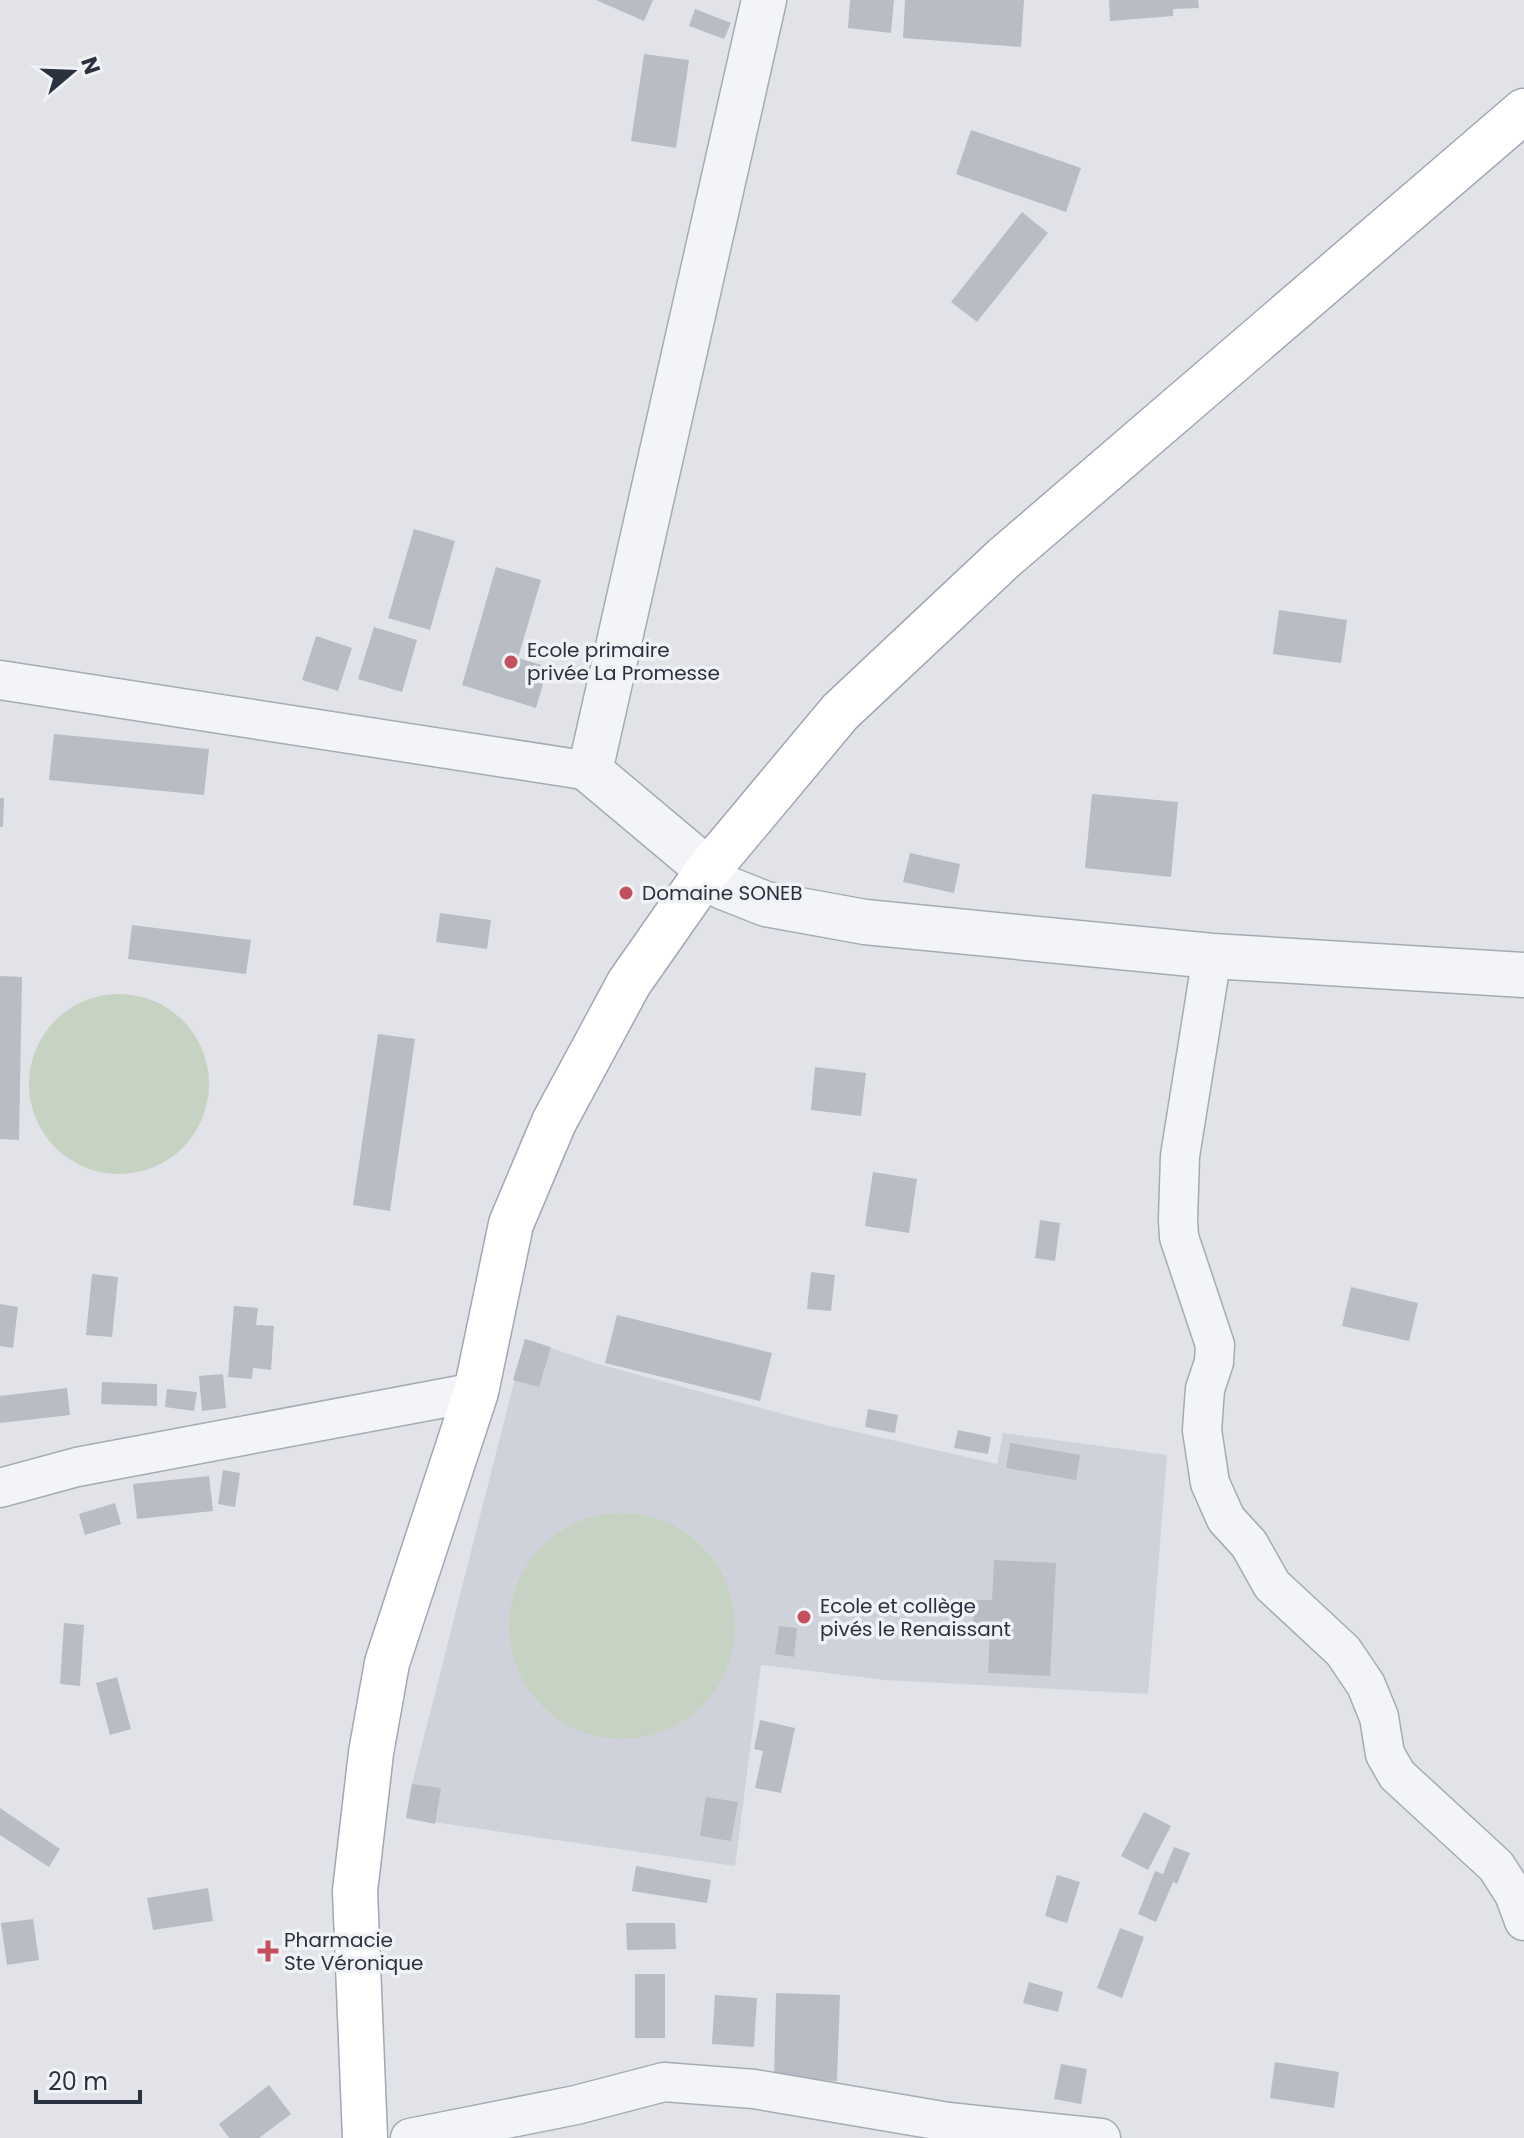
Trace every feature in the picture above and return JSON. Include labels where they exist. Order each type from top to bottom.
[{"type":"main road","points":[[365,2138],[355,1891],[371,1753],[387,1663],[476,1392],[511,1224],[554,1122],[629,983],[708,870],[840,712],[1004,558],[1524,111]]},
{"type":"street","points":[[590,771],[764,0]]},
{"type":"street","points":[[0,680],[590,771],[708,870],[723,887],[766,904],[865,922],[1212,956],[1524,975]]},
{"type":"street","points":[[1212,956],[1180,1156],[1178,1201],[1179,1237],[1215,1345],[1214,1362],[1205,1389],[1202,1430],[1210,1483],[1226,1519],[1249,1544],[1272,1585],[1343,1651],[1366,1685],[1379,1717],[1385,1754],[1397,1775],[1496,1866],[1514,1894],[1524,1921]]},
{"type":"street","points":[[0,1488],[77,1467],[476,1392]]},
{"type":"street","points":[[410,2138],[576,2105],[664,2082],[754,2089],[948,2122],[1101,2138]]},
{"type":"shaded area","name":"Ecole et collège pivés le Renaissant","points":[[525,1339],[598,1364],[813,1422],[997,1464],[1003,1433],[1167,1455],[1148,1694],[885,1680],[761,1665],[735,1866],[406,1818]]},
{"type":"green space","points":[[119,994],[154,1000],[183,1020],[203,1049],[209,1084],[203,1119],[183,1148],[154,1168],[119,1174],[84,1168],[55,1148],[35,1119],[29,1084],[35,1049],[55,1020],[84,1000]]},
{"type":"green space","points":[[622,1513],[644,1515],[665,1522],[685,1532],[702,1546],[716,1563],[726,1583],[733,1604],[733,1648],[726,1669],[716,1689],[702,1706],[685,1720],[665,1730],[644,1737],[622,1739],[600,1737],[579,1730],[559,1720],[542,1706],[528,1689],[518,1669],[511,1648],[509,1626],[511,1604],[518,1583],[528,1563],[542,1546],[559,1532],[579,1522],[600,1515]]},
{"type":"building","points":[[596,0],[653,0],[644,21]]},
{"type":"building","points":[[850,0],[894,0],[891,33],[848,28]]},
{"type":"building","points":[[905,0],[1024,0],[1021,47],[903,38]]},
{"type":"building","points":[[1109,0],[1198,0],[1199,8],[1173,9],[1173,16],[1110,21]]},
{"type":"building","points":[[695,9],[731,23],[724,39],[689,26]]},
{"type":"building","points":[[644,54],[689,60],[676,148],[631,141]]},
{"type":"building","points":[[971,130],[1081,168],[1066,212],[956,174]]},
{"type":"building","points":[[1022,212],[1048,233],[977,322],[951,302]]},
{"type":"building","points":[[414,529],[455,541],[430,630],[388,618]]},
{"type":"building","points":[[496,567],[541,580],[518,658],[548,667],[536,708],[462,685]]},
{"type":"building","points":[[1279,610],[1347,620],[1341,663],[1273,654]]},
{"type":"building","points":[[374,627],[417,640],[402,692],[358,679]]},
{"type":"building","points":[[316,636],[352,648],[338,691],[302,680]]},
{"type":"building","points":[[54,734],[209,749],[204,795],[49,780]]},
{"type":"building","points":[[1092,794],[1178,802],[1171,877],[1085,868]]},
{"type":"building","points":[[0,798],[4,798],[3,827],[0,827]]},
{"type":"building","points":[[910,853],[960,864],[954,893],[903,882]]},
{"type":"building","points":[[440,913],[491,920],[487,949],[436,942]]},
{"type":"building","points":[[132,925],[251,940],[246,974],[128,959]]},
{"type":"building","points":[[0,976],[22,977],[19,1140],[0,1139]]},
{"type":"building","points":[[378,1034],[415,1039],[390,1211],[353,1205]]},
{"type":"building","points":[[815,1067],[866,1073],[861,1116],[811,1110]]},
{"type":"building","points":[[873,1172],[917,1179],[909,1233],[865,1226]]},
{"type":"building","points":[[1040,1220],[1060,1223],[1055,1261],[1035,1258]]},
{"type":"building","points":[[811,1272],[835,1275],[831,1311],[807,1309]]},
{"type":"building","points":[[92,1274],[118,1277],[112,1337],[86,1335]]},
{"type":"building","points":[[1351,1287],[1418,1303],[1409,1341],[1342,1326]]},
{"type":"building","points":[[0,1304],[18,1307],[13,1348],[0,1346]]},
{"type":"building","points":[[234,1306],[258,1308],[256,1325],[274,1326],[271,1370],[253,1368],[252,1379],[228,1377]]},
{"type":"building","points":[[617,1315],[772,1353],[760,1401],[605,1363]]},
{"type":"building","points":[[525,1339],[551,1347],[539,1387],[513,1380]]},
{"type":"building","points":[[223,1374],[226,1408],[202,1411],[199,1376]]},
{"type":"building","points":[[102,1382],[157,1384],[157,1406],[101,1404]]},
{"type":"building","points":[[67,1388],[70,1415],[0,1423],[0,1396]]},
{"type":"building","points":[[167,1389],[197,1392],[194,1411],[165,1407]]},
{"type":"building","points":[[868,1409],[898,1415],[895,1433],[865,1427]]},
{"type":"building","points":[[958,1430],[991,1437],[988,1454],[954,1448]]},
{"type":"building","points":[[1010,1443],[1080,1455],[1076,1480],[1006,1468]]},
{"type":"building","points":[[223,1470],[240,1473],[235,1507],[218,1504]]},
{"type":"building","points":[[209,1476],[213,1511],[137,1519],[133,1484]]},
{"type":"building","points":[[115,1503],[121,1524],[85,1535],[79,1514]]},
{"type":"building","points":[[994,1560],[1056,1563],[1050,1676],[988,1673],[990,1628],[973,1627],[974,1600],[992,1600]]},
{"type":"building","points":[[64,1623],[84,1625],[80,1686],[60,1684]]},
{"type":"building","points":[[779,1626],[797,1628],[794,1657],[775,1654]]},
{"type":"building","points":[[117,1677],[131,1729],[110,1735],[96,1683]]},
{"type":"building","points":[[760,1720],[795,1728],[781,1793],[755,1788],[763,1751],[754,1749]]},
{"type":"building","points":[[412,1784],[441,1788],[435,1824],[406,1818]]},
{"type":"building","points":[[706,1797],[738,1802],[731,1841],[700,1836]]},
{"type":"building","points":[[0,1808],[60,1849],[49,1867],[0,1835]]},
{"type":"building","points":[[1144,1812],[1171,1826],[1148,1870],[1121,1856]]},
{"type":"building","points":[[1174,1847],[1190,1853],[1177,1884],[1173,1882],[1156,1922],[1138,1914],[1155,1871],[1163,1874]]},
{"type":"building","points":[[636,1866],[711,1880],[707,1903],[632,1891]]},
{"type":"building","points":[[1057,1875],[1080,1882],[1067,1923],[1045,1916]]},
{"type":"building","points":[[208,1888],[213,1921],[153,1930],[147,1898]]},
{"type":"building","points":[[33,1919],[39,1960],[7,1965],[1,1923]]},
{"type":"building","points":[[626,1923],[675,1923],[676,1949],[627,1950]]},
{"type":"building","points":[[1120,1928],[1144,1937],[1122,1998],[1097,1988]]},
{"type":"building","points":[[635,1974],[665,1974],[665,2038],[635,2038]]},
{"type":"building","points":[[1029,1982],[1063,1992],[1058,2012],[1023,2003]]},
{"type":"building","points":[[776,1993],[840,1995],[837,2081],[774,2079]]},
{"type":"building","points":[[715,1995],[757,1998],[754,2047],[712,2044]]},
{"type":"building","points":[[1275,2062],[1339,2072],[1334,2108],[1270,2098]]},
{"type":"building","points":[[1061,2064],[1087,2069],[1081,2104],[1054,2099]]},
{"type":"building","points":[[269,2085],[291,2114],[259,2138],[229,2138],[219,2124]]},
{"type":"place","name":"Ecole primaire privée La Promesse","points":[[511,662]]},
{"type":"place","name":"Domaine SONEB","points":[[626,893]]},
{"type":"place","name":"Ecole et collège pivés le Renaissant","points":[[804,1617]]},
{"type":"place","name":"Pharmacie Ste Véronique","points":[[268,1951]]}]
